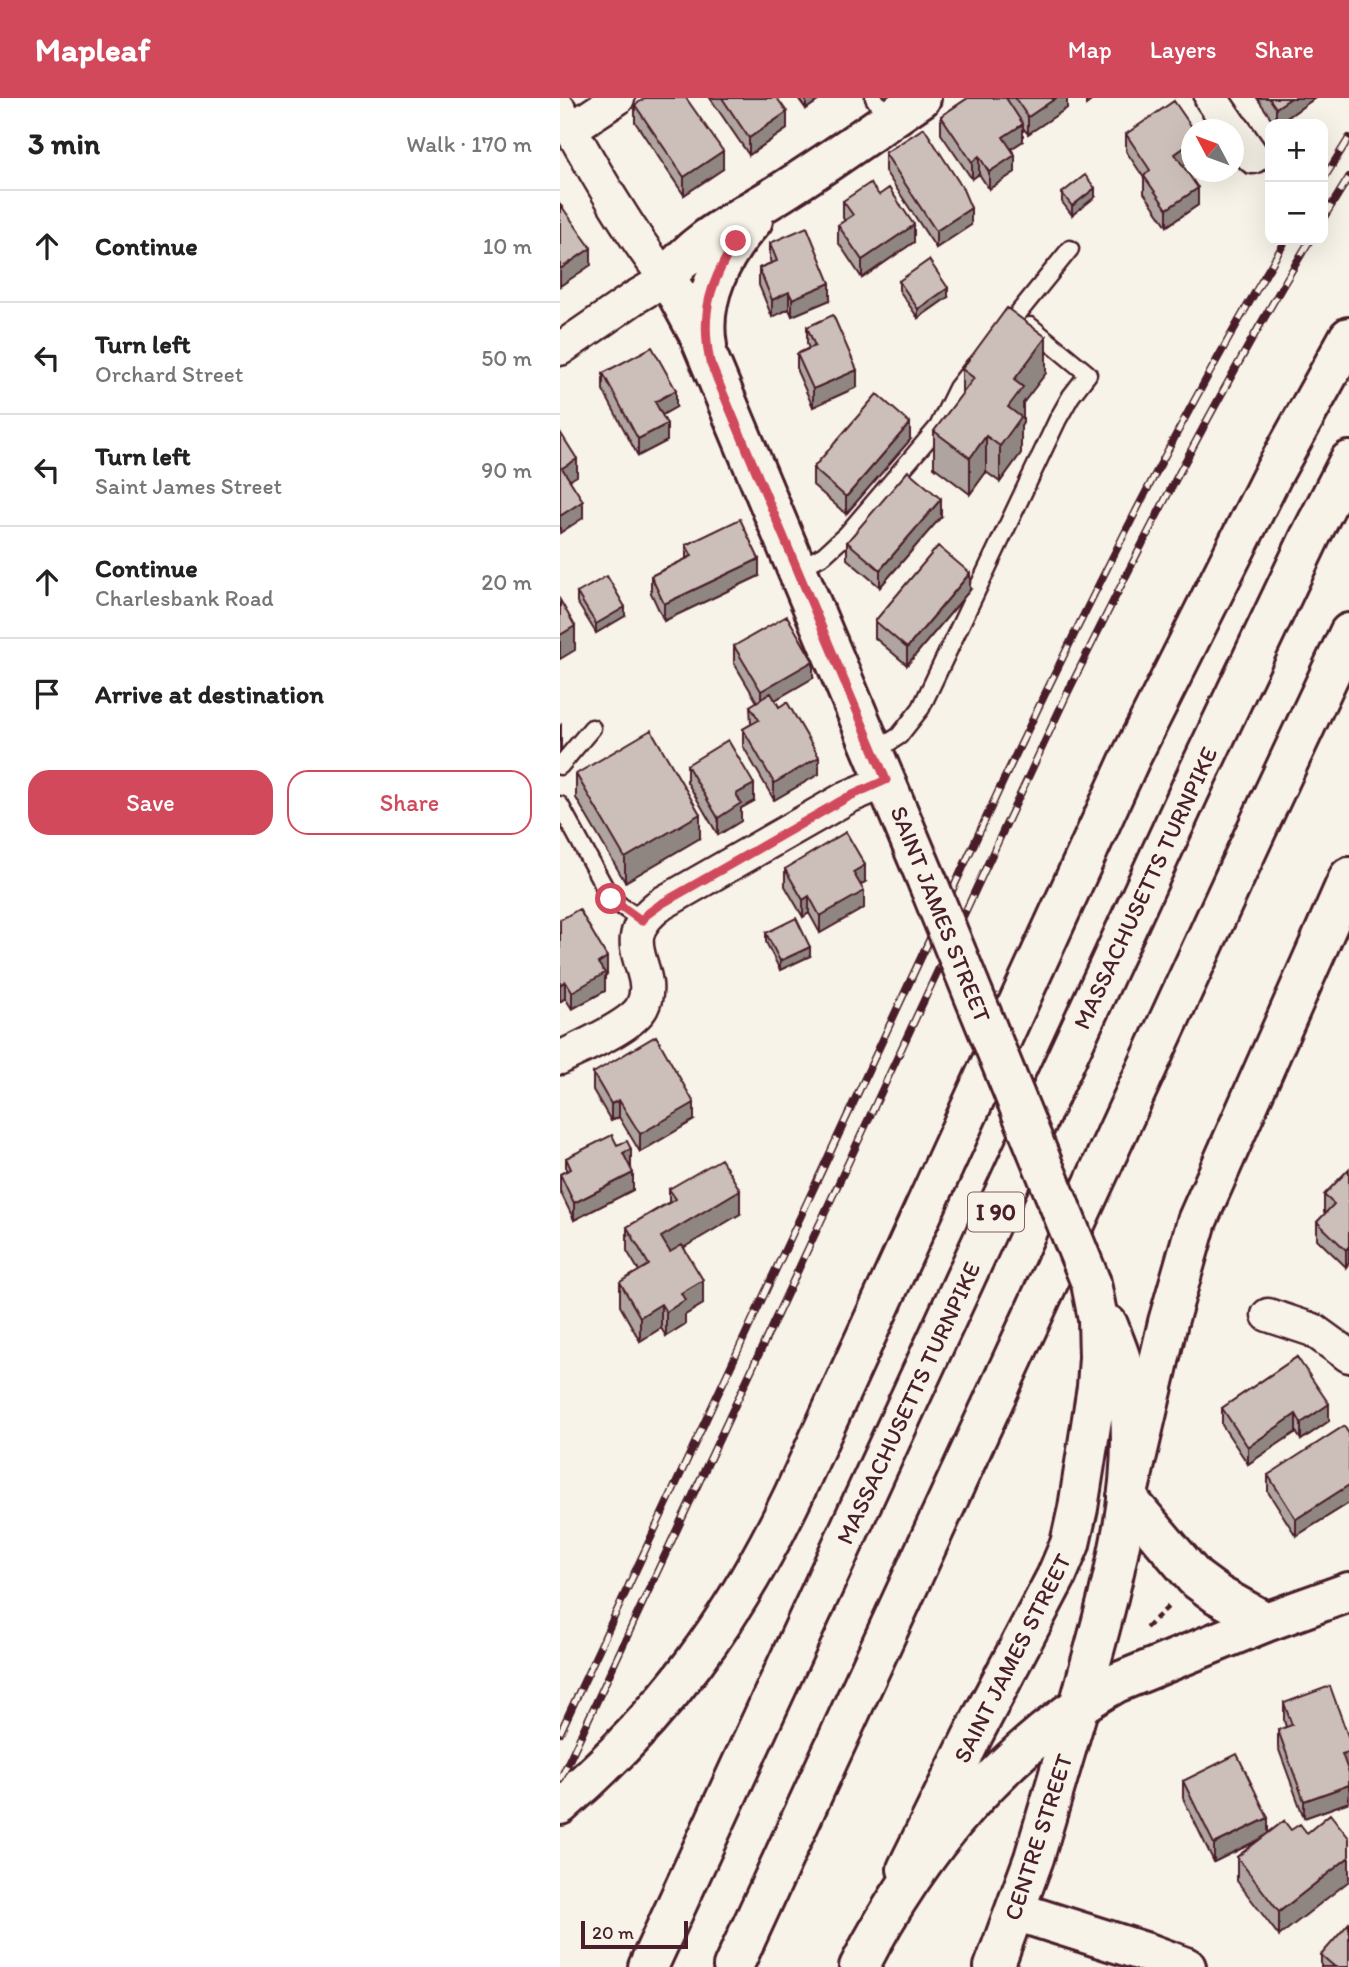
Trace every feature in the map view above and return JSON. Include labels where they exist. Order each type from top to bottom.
[{"type":"main road","points":[[710,362],[705,335],[709,296],[727,254],[741,234],[758,215],[881,109],[921,98]]},
{"type":"main road","points":[[666,279],[696,247],[791,186]]},
{"type":"main road","name":"SAINT JAMES STREET","points":[[666,279],[688,314],[710,362],[798,569],[1118,1350],[1126,1380],[1131,1433],[1127,1498],[1108,1593],[1079,1706]]},
{"type":"main road","points":[[570,1797],[632,1738],[675,1689],[714,1637],[765,1554],[1129,761],[1273,474],[1349,337]]},
{"type":"main road","name":"MASSACHUSETTS TURNPIKE","points":[[649,1967],[1219,727],[1349,461]]},
{"type":"main road","points":[[733,1967],[1349,633]]},
{"type":"main road","points":[[1266,1622],[1218,1595],[1195,1578],[1127,1498],[1168,1322],[1197,1221],[1349,877]]},
{"type":"main road","name":"SAINT JAMES STREET","points":[[867,1951],[956,1768],[1056,1577],[1070,1544],[1097,1387],[1098,1319],[1091,1283]]},
{"type":"main road","points":[[867,1951],[925,1858],[972,1801],[1023,1751],[1079,1706],[1116,1683],[1266,1622],[1349,1592]]},
{"type":"main road","name":"CENTRE STREET","points":[[994,1967],[1034,1858],[1079,1706]]},
{"type":"main road","points":[[1015,1911],[1186,1967]]},
{"type":"street","points":[[560,349],[666,279],[633,233],[565,119],[618,98]]},
{"type":"street","points":[[1211,98],[1225,119]]},
{"type":"street","points":[[1244,145],[1253,157]]},
{"type":"street","points":[[560,1058],[631,1020],[642,1006],[646,988],[637,946],[637,929],[646,915],[848,797],[880,766]]},
{"type":"street","points":[[1268,1315],[1312,1330],[1349,1356]]},
{"type":"lane","points":[[798,569],[824,555],[847,534],[938,427],[957,388],[1070,249]]},
{"type":"lane","points":[[880,766],[921,708],[1058,419],[1088,374],[1017,315]]},
{"type":"lane","points":[[560,766],[592,728]]},
{"type":"lane","points":[[560,805],[611,899],[642,921]]},
{"type":"path","points":[[1146,1628],[1180,1596]]},
{"type":"building","points":[[645,98],[686,98],[723,151],[684,177],[635,105]]},
{"type":"building","points":[[722,98],[777,98],[787,112],[749,138]]},
{"type":"building","points":[[968,98],[1006,98],[1023,124],[1003,137],[1015,155],[989,172],[979,156],[972,162],[941,116]]},
{"type":"building","points":[[1015,98],[1056,98],[1028,117]]},
{"type":"building","points":[[1269,98],[1291,98],[1276,108]]},
{"type":"building","points":[[1174,101],[1186,119],[1181,119],[1181,150],[1175,154],[1181,163],[1181,182],[1194,182],[1198,188],[1167,209],[1144,176],[1150,170],[1126,134]]},
{"type":"building","points":[[924,128],[962,187],[971,208],[936,231],[885,153]]},
{"type":"building","points":[[1085,175],[1095,188],[1072,206],[1062,193]]},
{"type":"building","points":[[870,183],[879,195],[889,188],[914,225],[862,260],[838,225],[853,215],[843,201]]},
{"type":"building","points":[[560,204],[591,248],[560,269]]},
{"type":"building","points":[[807,227],[830,283],[792,299],[789,292],[772,300],[759,268],[777,261],[770,243]]},
{"type":"building","points":[[929,260],[948,288],[918,309],[899,281]]},
{"type":"building","points":[[1007,308],[1046,337],[1014,380],[1023,387],[1008,407],[1021,417],[1000,446],[986,436],[970,458],[934,431],[974,378],[962,369]]},
{"type":"building","points":[[833,315],[857,370],[813,389],[797,354],[815,346],[807,327]]},
{"type":"building","points":[[652,347],[676,390],[655,402],[667,424],[638,439],[603,373]]},
{"type":"building","points":[[877,394],[910,423],[846,497],[813,468]]},
{"type":"building","points":[[560,432],[577,459],[562,468],[583,501],[560,516]]},
{"type":"building","points":[[908,471],[941,499],[880,570],[847,542]]},
{"type":"building","points":[[740,519],[759,559],[664,604],[651,576],[692,556],[686,545]]},
{"type":"building","points":[[938,546],[970,573],[907,648],[875,621]]},
{"type":"building","points":[[607,576],[625,607],[596,624],[577,593]]},
{"type":"building","points":[[560,600],[575,626],[560,635]]},
{"type":"building","points":[[787,616],[813,661],[761,691],[734,646]]},
{"type":"building","points":[[771,693],[779,707],[787,702],[819,757],[774,783],[743,729],[759,720],[750,706]]},
{"type":"building","points":[[651,730],[700,814],[625,858],[576,774]]},
{"type":"building","points":[[728,740],[754,784],[736,794],[741,803],[718,818],[687,765]]},
{"type":"building","points":[[846,832],[865,865],[853,872],[864,891],[820,916],[809,896],[803,900],[785,869]]},
{"type":"building","points":[[579,909],[607,957],[598,963],[605,973],[572,992],[565,981],[560,985],[560,920]]},
{"type":"building","points":[[796,918],[810,947],[780,961],[766,933]]},
{"type":"building","points":[[656,1036],[694,1103],[640,1134],[619,1100],[611,1104],[593,1073]]},
{"type":"building","points":[[612,1135],[617,1145],[627,1141],[631,1149],[623,1153],[633,1173],[574,1203],[560,1174],[571,1169],[566,1158]]},
{"type":"building","points":[[721,1159],[740,1190],[661,1237],[670,1252],[682,1245],[703,1280],[681,1293],[685,1300],[666,1312],[661,1304],[640,1317],[620,1282],[649,1265],[627,1227],[676,1199],[669,1189]]},
{"type":"building","points":[[1349,1169],[1349,1246],[1346,1250],[1317,1222],[1334,1204],[1324,1195]]},
{"type":"building","points":[[1297,1357],[1329,1404],[1301,1423],[1296,1414],[1248,1447],[1222,1408]]},
{"type":"building","points":[[1344,1426],[1349,1434],[1349,1485],[1296,1519],[1268,1475]]},
{"type":"building","points":[[1330,1686],[1349,1739],[1349,1752],[1342,1754],[1349,1773],[1349,1785],[1304,1801],[1278,1730],[1292,1725],[1284,1703]]},
{"type":"building","points":[[1237,1754],[1268,1818],[1214,1844],[1183,1781]]},
{"type":"building","points":[[1330,1814],[1349,1838],[1349,1857],[1279,1912],[1237,1857],[1284,1821],[1291,1830],[1300,1824],[1307,1833]]},
{"type":"building","points":[[1349,1923],[1349,1967],[1335,1967],[1321,1955]]},
{"type":"railway","points":[[1328,172],[1349,138]]},
{"type":"railway","points":[[1328,211],[1349,177]]},
{"type":"railway","points":[[560,1733],[1006,775],[1105,571],[1211,371],[1283,245]]},
{"type":"railway","points":[[560,1780],[1067,694],[1184,464],[1245,351],[1307,245]]},
{"type":"route","points":[[611,899],[642,921],[661,904],[848,797],[886,780],[710,362],[705,335],[709,296],[713,282],[736,241]]}]
